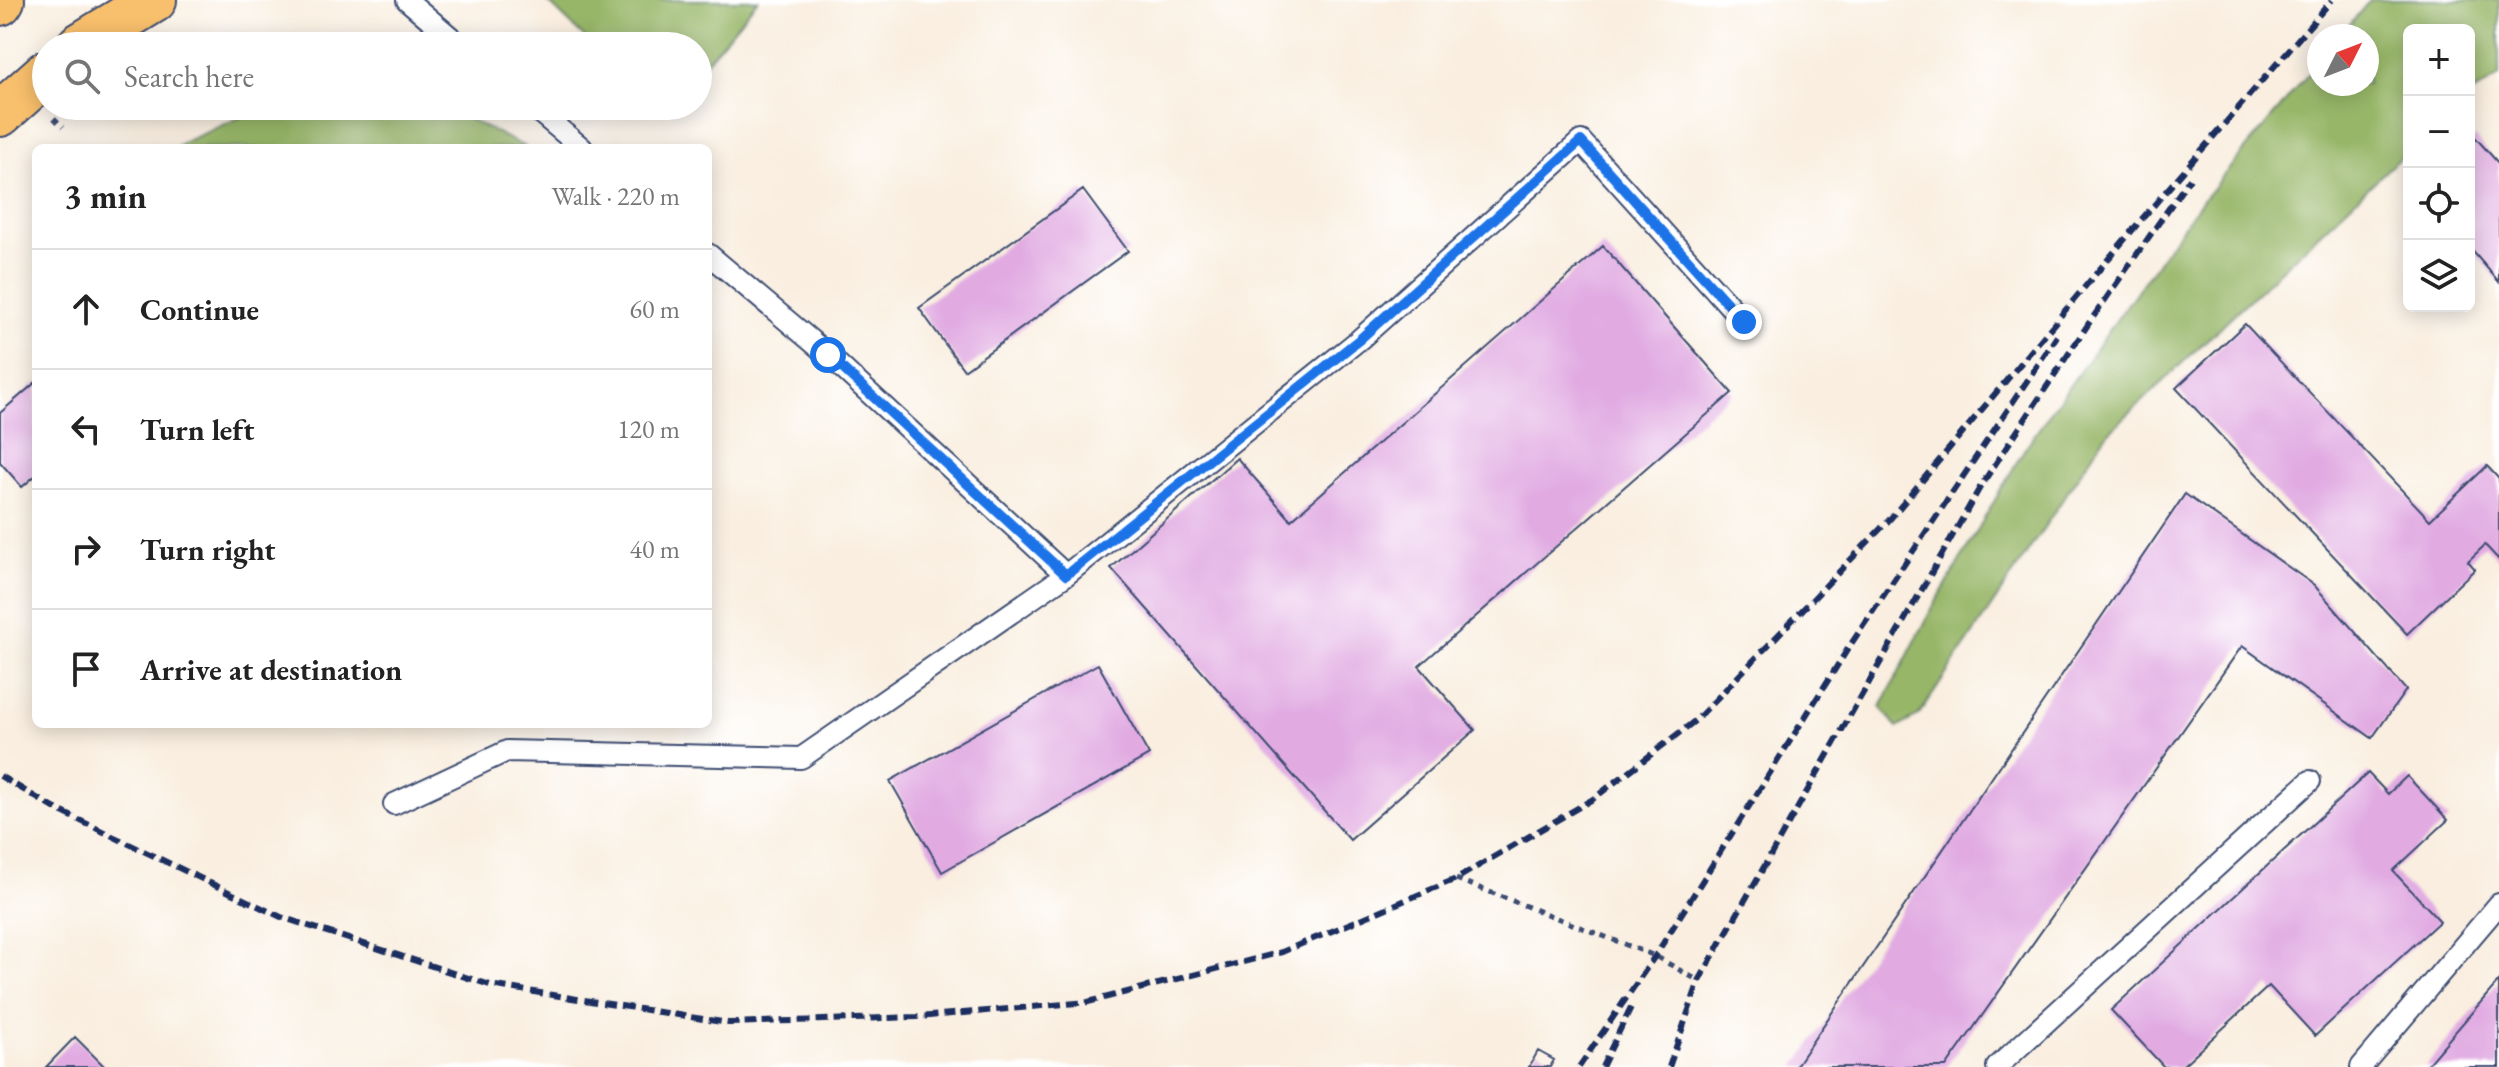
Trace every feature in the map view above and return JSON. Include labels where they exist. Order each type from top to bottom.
[{"type":"main road","points":[[102,32],[154,0]]},
{"type":"main road","points":[[0,114],[32,85]]},
{"type":"lane","points":[[407,0],[445,32]]},
{"type":"lane","points":[[549,120],[577,144]]},
{"type":"lane","points":[[394,804],[507,751],[801,758],[1066,575],[1360,339],[1581,141],[1744,322]]},
{"type":"lane","points":[[712,257],[828,355],[1066,575]]},
{"type":"lane","points":[[1997,1067],[2310,781]]},
{"type":"lane","points":[[2361,1067],[2499,904]]},
{"type":"path","points":[[1456,879],[1655,956],[1699,981]]},
{"type":"green space","points":[[546,0],[758,0],[712,55],[712,32],[579,32]]},
{"type":"green space","points":[[2370,0],[2499,0],[2499,77],[2475,91],[2475,24],[2403,24],[2403,155],[2105,436],[1919,715],[1897,728],[1881,707],[1932,609],[2025,448],[2197,207],[2307,75],[2307,96],[2379,96],[2379,24],[2350,24]]},
{"type":"green space","points":[[234,120],[470,120],[519,144],[181,144]]},
{"type":"building","points":[[2475,137],[2499,164],[2499,282],[2475,254]]},
{"type":"building","points":[[1083,190],[1128,251],[964,370],[919,308]]},
{"type":"building","points":[[1603,246],[1732,393],[1419,666],[1475,730],[1350,840],[1111,568],[1237,458],[1291,520]]},
{"type":"building","points":[[2245,324],[2430,520],[2487,466],[2499,479],[2499,560],[2485,545],[2468,561],[2475,569],[2407,634],[2176,388]]},
{"type":"building","points":[[32,385],[32,478],[22,487],[0,462],[0,413]]},
{"type":"building","points":[[2185,494],[2314,585],[2406,690],[2372,738],[2242,646],[1946,1067],[1795,1067]]},
{"type":"building","points":[[1098,664],[1149,755],[942,872],[890,781]]},
{"type":"building","points":[[2368,773],[2388,794],[2407,776],[2448,820],[2393,871],[2440,921],[2315,1036],[2269,986],[2181,1067],[2164,1067],[2111,1010]]},
{"type":"building","points":[[2499,981],[2499,1067],[2425,1067]]},
{"type":"building","points":[[75,1037],[105,1067],[46,1067]]},
{"type":"building","points":[[1538,1051],[1554,1060],[1550,1067],[1529,1067]]},
{"type":"railway","points":[[0,776],[54,808],[281,917],[490,985],[728,1023],[918,1017],[1088,1002],[1282,952],[1456,879],[1593,799],[1696,720],[1890,519],[2141,220],[2332,0]]},
{"type":"railway","points":[[1669,1067],[1699,981],[1982,484],[2190,178]]},
{"type":"railway","points":[[1579,1067],[1655,956],[1849,647],[2057,336]]},
{"type":"railway","points":[[1602,1067],[1631,1007]]},
{"type":"route","points":[[828,355],[1066,575],[1360,339],[1581,141],[1744,322]]}]
